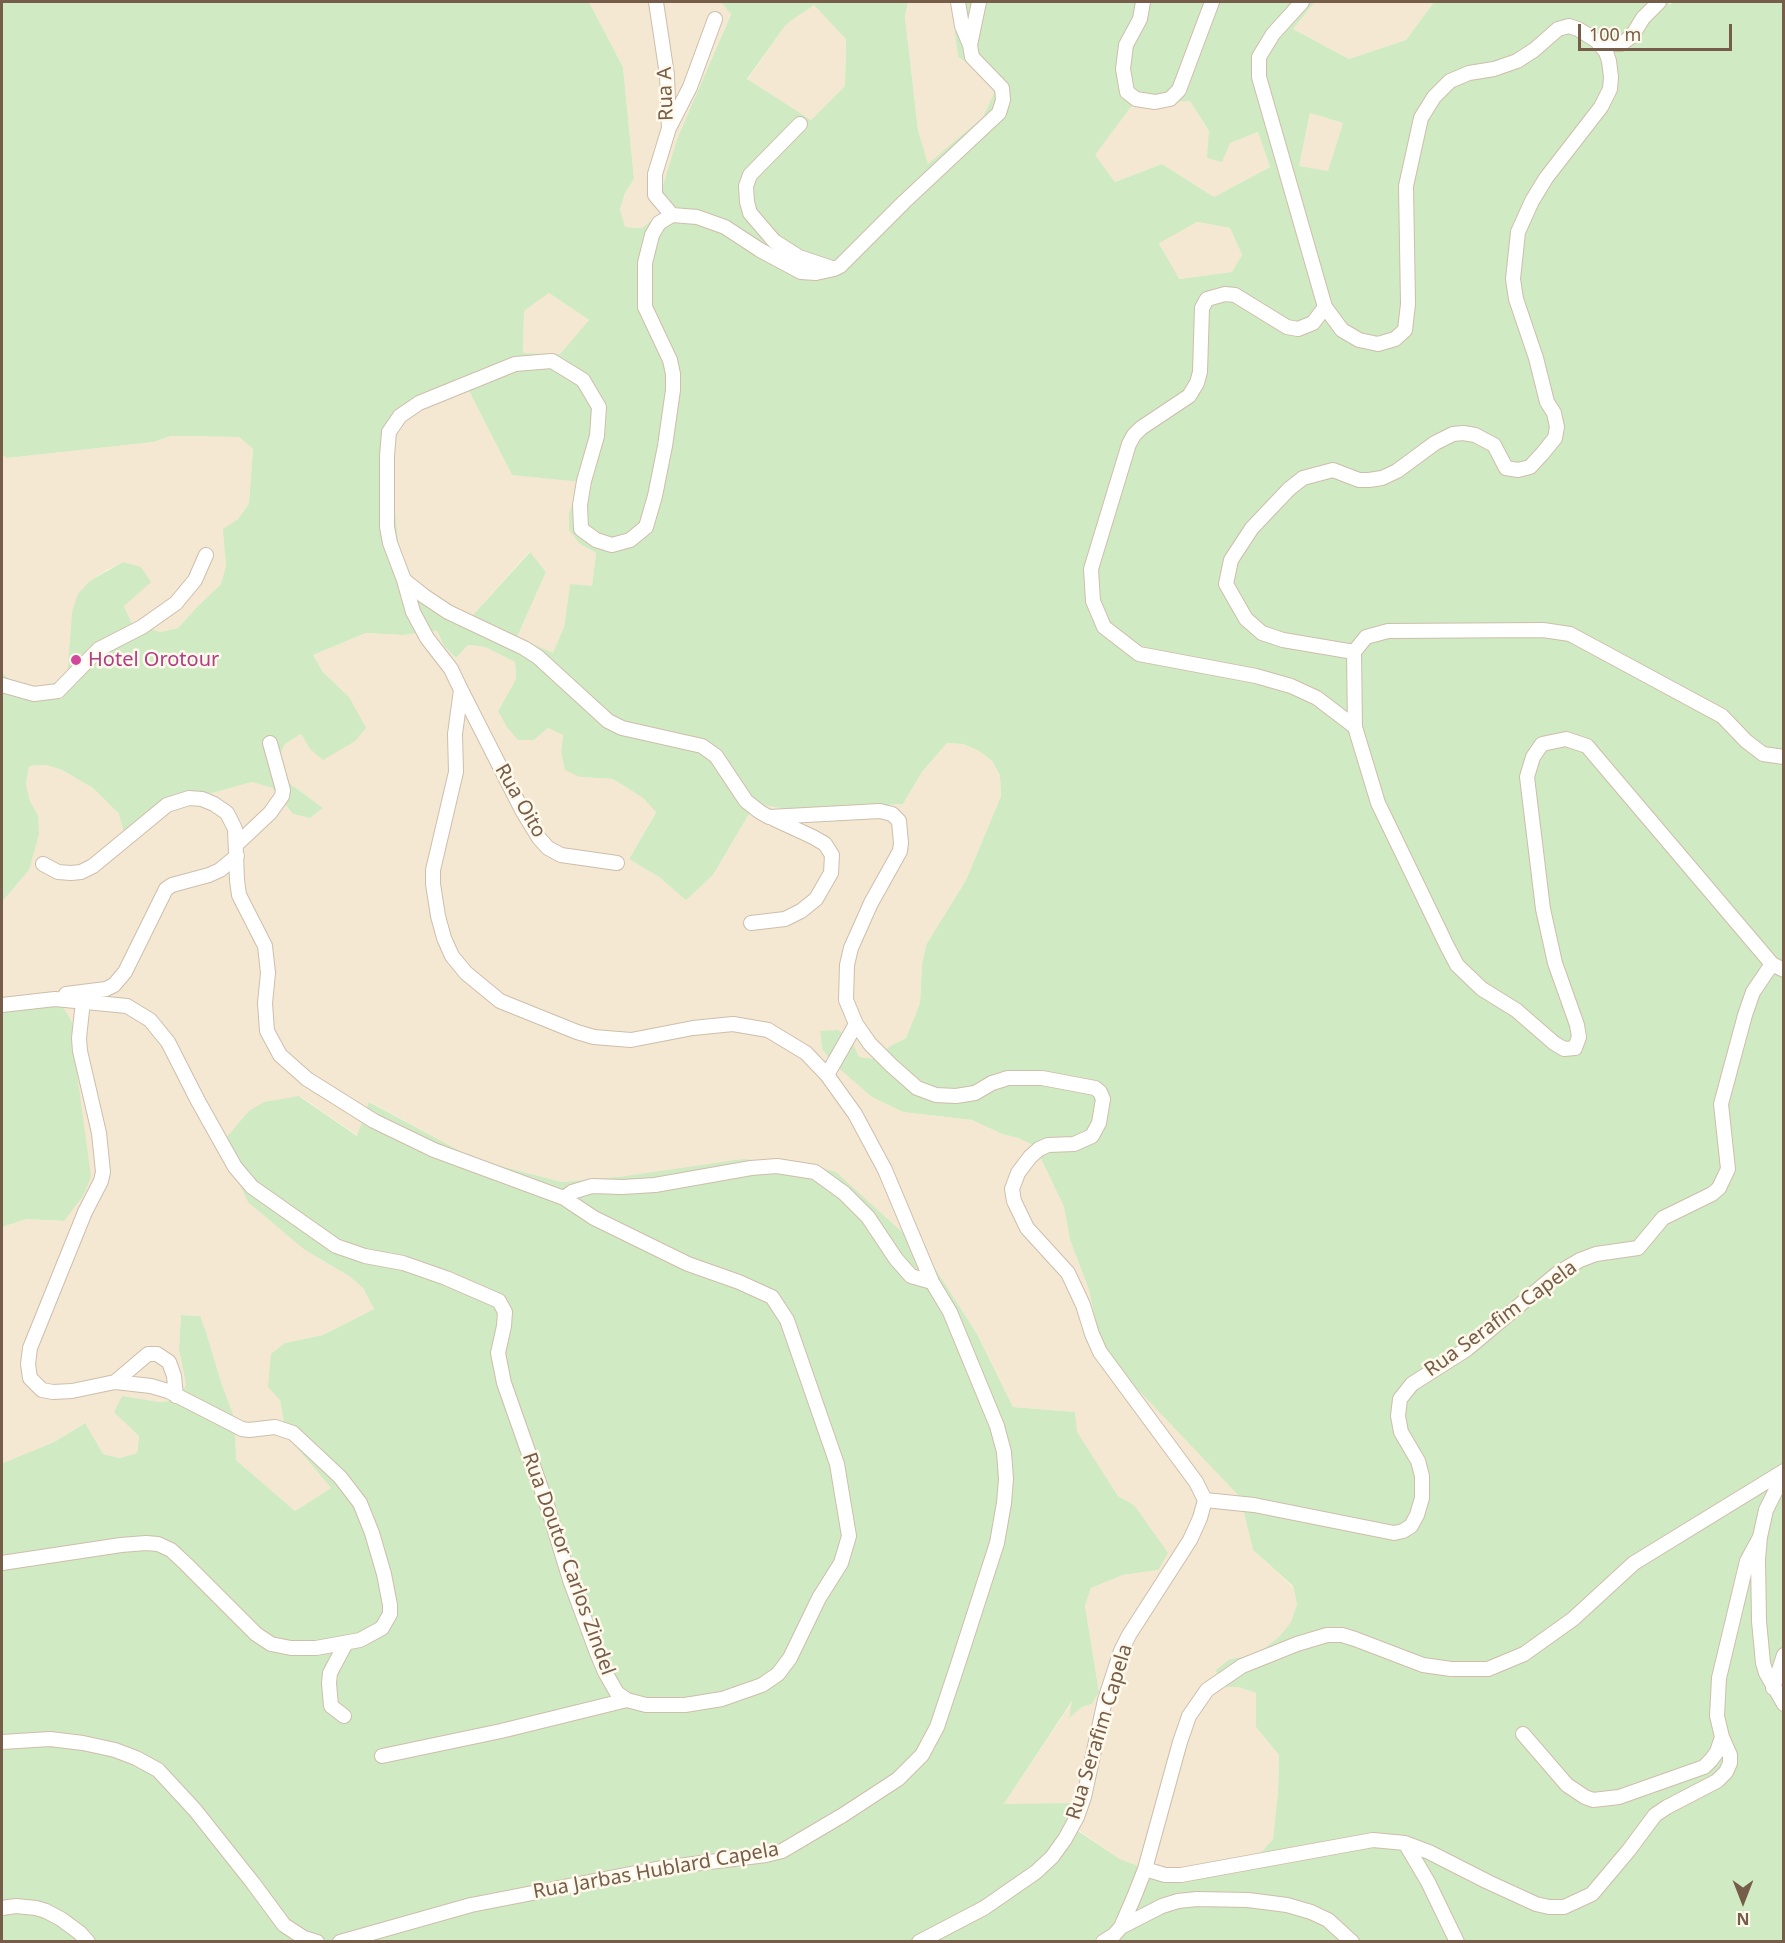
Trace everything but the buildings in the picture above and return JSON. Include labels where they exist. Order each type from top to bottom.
[{"type":"street","name":"Rua A","points":[[656,2],[667,75],[669,128],[654,174],[654,195],[672,215]]},
{"type":"street","points":[[672,215],[697,217],[725,227],[760,250],[801,272],[816,273],[834,269],[850,257],[904,202],[999,113],[1003,100],[1002,88],[972,57],[962,26],[958,2]]},
{"type":"street","points":[[970,45],[979,2]]},
{"type":"street","points":[[1143,2],[1140,19],[1126,45],[1123,69],[1126,92],[1136,99],[1155,102],[1170,99],[1179,90],[1212,2]]},
{"type":"street","points":[[1302,2],[1273,34],[1260,57],[1258,77],[1325,307],[1342,330],[1359,340],[1378,344],[1395,339],[1406,330],[1408,304],[1406,186],[1421,118],[1434,97],[1450,81],[1468,73],[1494,69],[1517,61],[1558,29],[1569,26],[1578,29],[1599,44],[1610,61],[1610,90],[1601,108],[1546,178],[1532,201],[1518,232],[1513,279],[1516,299],[1536,358],[1547,402],[1554,413],[1557,427],[1555,438],[1530,467],[1518,470],[1506,468],[1494,446],[1475,435],[1463,433],[1453,434],[1435,443],[1397,471],[1382,478],[1359,480],[1333,470],[1303,478],[1289,489],[1252,528],[1231,560],[1226,584],[1246,619],[1262,633],[1283,640],[1354,652]]},
{"type":"street","points":[[1599,44],[1621,44],[1632,36],[1643,18],[1659,2]]},
{"type":"street","points":[[669,128],[690,87],[715,19]]},
{"type":"street","points":[[800,124],[750,175],[746,186],[747,202],[750,213],[774,241],[799,257],[834,269]]},
{"type":"street","name":"Rua Oito","points":[[618,863],[561,855],[548,848],[522,810],[451,669],[422,630],[413,612],[390,543],[387,527],[387,456],[390,432],[400,416],[419,403],[515,364],[552,361],[583,380],[599,407],[597,436],[580,505],[581,529],[596,540],[612,544],[630,540],[646,527],[665,447],[673,374],[670,360],[645,307],[645,263],[659,223],[672,215]]},
{"type":"street","points":[[1325,307],[1313,323],[1298,329],[1287,327],[1236,296],[1225,294],[1207,299],[1202,308],[1200,372],[1197,383],[1189,396],[1141,428],[1134,435],[1130,444],[1091,569],[1093,601],[1104,627],[1139,654],[1256,676],[1291,686],[1317,698],[1355,727]]},
{"type":"street","points":[[2,685],[34,694],[58,691],[99,649],[142,627],[176,603],[195,580],[206,555]]},
{"type":"street","points":[[404,580],[448,612],[538,657],[608,720],[622,728],[702,746],[710,751],[716,756],[746,801],[760,812],[825,844],[832,855],[831,873],[816,899],[801,911],[785,919],[751,923]]},
{"type":"street","points":[[1778,967],[1587,746],[1566,739],[1542,744],[1533,757],[1527,777],[1543,909],[1555,963],[1579,1037],[1575,1048],[1564,1049],[1554,1043],[1516,1010],[1482,989],[1457,965],[1378,803],[1355,727],[1354,652],[1366,637],[1388,631],[1544,630],[1569,634],[1722,716],[1746,741],[1763,754],[1784,757]]},
{"type":"street","name":"Rua Jarbas Hublard Capela","points":[[340,1941],[471,1905],[661,1868],[782,1851],[898,1779],[922,1755],[937,1727],[997,1543],[1004,1503],[1006,1479],[1004,1452],[997,1426],[950,1312],[932,1282],[885,1170],[855,1114],[827,1075],[806,1053],[768,1030],[733,1024],[693,1028],[631,1040],[594,1037],[500,1000],[466,974],[452,956],[438,916],[433,884],[435,860],[456,772],[455,734],[461,690]]},
{"type":"street","points":[[55,999],[68,994],[106,989],[114,985],[125,972],[166,889],[220,870],[270,813],[282,796],[283,790],[270,744]]},
{"type":"street","points":[[43,864],[58,872],[81,872],[93,866],[167,805],[189,798],[202,799],[214,804],[226,813],[235,829],[239,895],[265,946],[268,973],[265,1003],[267,1031],[280,1055],[308,1078],[374,1120],[434,1150],[564,1198],[594,1218],[688,1264],[772,1297],[787,1320],[837,1464],[849,1536],[841,1563],[819,1598],[790,1658],[778,1674],[762,1685],[722,1699],[685,1705],[646,1705],[627,1700],[501,1731],[382,1756]]},
{"type":"street","points":[[770,817],[880,811],[892,814],[899,821],[902,843],[900,851],[871,903],[851,948],[845,982],[846,1000],[856,1024],[870,1044],[918,1088],[936,1095],[956,1096],[975,1093],[992,1083],[1008,1078],[1041,1078],[1095,1088],[1100,1092],[1103,1099],[1099,1123],[1092,1136],[1074,1144],[1053,1144],[1041,1148],[1030,1156],[1018,1173],[1012,1189],[1014,1201],[1027,1228],[1068,1273],[1101,1352],[1196,1482],[1205,1500]]},
{"type":"street","name":"Rua Serafim Capela","points":[[919,1941],[984,1908],[1027,1878],[1053,1857],[1065,1839],[1077,1817],[1084,1797],[1105,1701],[1121,1651],[1190,1540],[1205,1500],[1254,1505],[1383,1532],[1403,1532],[1411,1526],[1422,1498],[1419,1461],[1401,1432],[1398,1416],[1400,1399],[1412,1384],[1467,1349],[1558,1273],[1596,1254],[1638,1248],[1663,1218],[1712,1194],[1719,1188],[1728,1169],[1720,1104],[1744,1015],[1753,992],[1778,967]]},
{"type":"street","points":[[2,1005],[55,999],[83,1001],[80,1051],[99,1133],[103,1172],[30,1348],[28,1364],[30,1378],[42,1390],[53,1392],[72,1391],[115,1382],[150,1386],[176,1396],[242,1429],[276,1427],[292,1433],[340,1477],[360,1503],[384,1574],[390,1614],[382,1629],[360,1641],[291,1648],[271,1644],[256,1634],[171,1550],[158,1544],[121,1545],[2,1563]]},
{"type":"street","name":"Rua Doutor Carlos Zindel","points":[[83,1001],[127,1006],[150,1020],[168,1042],[235,1167],[252,1187],[336,1246],[365,1256],[403,1263],[446,1278],[499,1301],[505,1312],[498,1353],[504,1383],[597,1653],[618,1693],[627,1700]]},
{"type":"street","points":[[827,1075],[856,1024]]},
{"type":"street","points":[[564,1198],[572,1192],[592,1186],[655,1185],[751,1168],[777,1166],[815,1172],[844,1193],[868,1217],[896,1259],[911,1276],[932,1282]]},
{"type":"street","points":[[115,1382],[148,1354],[157,1354],[170,1362],[176,1396]]},
{"type":"street","points":[[1784,1473],[1766,1510],[1758,1559],[1760,1641],[1763,1663],[1773,1688],[1784,1704]]},
{"type":"street","points":[[1120,1927],[1145,1869],[1179,1742],[1189,1716],[1207,1690],[1242,1666],[1297,1644],[1327,1635],[1342,1635],[1423,1665],[1451,1669],[1488,1669],[1524,1654],[1574,1619],[1634,1563],[1784,1473]]},
{"type":"street","points":[[1145,1869],[1165,1875],[1181,1875],[1373,1840],[1405,1843],[1429,1852],[1536,1904],[1564,1907],[1592,1894],[1602,1885],[1655,1815],[1717,1781],[1726,1772],[1730,1763],[1730,1755],[1722,1737],[1717,1716],[1719,1678],[1747,1561],[1760,1537]]},
{"type":"street","points":[[344,1716],[332,1706],[329,1683],[330,1673],[346,1643]]},
{"type":"street","points":[[1773,1688],[1784,1655]]},
{"type":"street","points":[[1523,1734],[1567,1785],[1593,1800],[1619,1797],[1704,1767],[1717,1752],[1722,1737]]},
{"type":"street","points":[[2,1742],[50,1739],[83,1743],[115,1750],[158,1770],[202,1819],[284,1925],[304,1938],[317,1941]]},
{"type":"street","points":[[1405,1843],[1428,1882],[1457,1941]]},
{"type":"street","points":[[1104,1941],[1120,1927],[1162,1906],[1197,1899],[1248,1900],[1287,1905],[1328,1920],[1352,1941]]},
{"type":"street","points":[[2,1908],[16,1906],[46,1911],[61,1919],[88,1941]]},
{"type":"shaded area","points":[[589,2],[721,2],[731,13],[677,139],[660,195],[668,206],[642,228],[624,227],[620,210],[625,193],[634,179],[623,67]]},
{"type":"shaded area","points":[[908,2],[951,2],[958,57],[989,78],[994,93],[983,117],[928,165],[918,130],[905,17]]},
{"type":"shaded area","points":[[1315,2],[1434,2],[1406,40],[1349,59],[1293,29]]},
{"type":"shaded area","points":[[814,4],[846,38],[845,86],[811,120],[747,80],[785,26]]},
{"type":"shaded area","points":[[1190,101],[1209,131],[1230,143],[1258,132],[1270,167],[1214,197],[1162,164],[1115,182],[1094,155],[1130,108],[1135,105]]},
{"type":"shaded area","points":[[1310,113],[1343,123],[1328,172],[1299,166]]},
{"type":"shaded area","points":[[1196,222],[1230,228],[1242,255],[1233,272],[1178,279],[1159,242]]},
{"type":"shaded area","points":[[549,293],[589,320],[560,354],[523,353],[524,311]]},
{"type":"shaded area","points":[[469,391],[512,475],[582,481],[580,544],[596,553],[592,587],[570,584],[564,627],[553,654],[517,637],[546,572],[529,552],[472,616],[439,601],[416,582],[405,568],[399,551],[389,448],[398,423],[413,413]]},
{"type":"shaded area","points":[[171,436],[239,437],[253,449],[249,504],[238,519],[224,529],[226,565],[221,584],[178,628],[160,632],[131,622],[124,606],[123,562],[91,580],[72,612],[68,679],[35,688],[17,685],[2,673],[2,455],[7,458],[154,442]]},
{"type":"shaded area","points":[[437,631],[444,646],[456,658],[468,645],[485,647],[515,662],[516,679],[498,711],[534,740],[548,728],[563,735],[561,752],[580,777],[613,779],[643,798],[656,811],[629,859],[659,877],[686,899],[713,875],[749,814],[763,804],[798,811],[903,804],[922,772],[947,743],[963,744],[979,751],[992,761],[1000,777],[1001,796],[966,880],[926,945],[922,964],[920,1003],[906,1038],[890,1046],[876,1059],[859,1057],[852,1041],[820,1031],[822,1049],[872,1097],[903,1112],[972,1120],[1035,1146],[1064,1207],[1070,1240],[1089,1290],[1100,1344],[1240,1497],[1253,1550],[1293,1587],[1297,1604],[1291,1622],[1280,1637],[1265,1648],[1249,1656],[1230,1659],[1222,1687],[1238,1687],[1256,1693],[1256,1727],[1279,1755],[1273,1839],[1260,1854],[1188,1868],[1138,1866],[1120,1859],[1075,1828],[1004,1804],[1074,1699],[1069,1717],[1082,1707],[1092,1704],[1099,1692],[1085,1606],[1091,1588],[1123,1575],[1158,1570],[1134,1505],[1118,1496],[1076,1432],[1075,1412],[1013,1407],[977,1334],[926,1254],[626,1176],[562,1182],[477,1160],[370,1102],[358,1136],[300,1096],[305,1250],[349,1276],[363,1288],[374,1309],[323,1335],[285,1343],[280,1400],[286,1435],[331,1488],[295,1511],[236,1460],[235,1419],[199,1316],[181,1315],[179,1350],[186,1385],[177,1400],[160,1402],[122,1397],[115,1411],[139,1436],[137,1453],[120,1458],[103,1454],[84,1423],[54,1442],[2,1462],[2,1227],[27,1219],[64,1221],[2,1004],[2,902],[29,870],[38,817],[30,801],[26,784],[29,766],[46,765],[62,770],[93,788],[119,814],[192,794],[209,794],[252,782],[272,788],[293,814],[310,818],[323,808],[281,777],[277,760],[285,744],[301,734],[310,749],[349,697],[323,672],[313,655],[366,633],[403,635]]},
{"type":"green space","points":[[2,2],[589,2],[623,67],[634,179],[625,193],[620,210],[625,227],[642,228],[668,206],[660,195],[677,139],[731,14],[721,2],[908,2],[905,17],[918,130],[928,164],[983,117],[994,93],[989,78],[958,57],[951,2],[1315,2],[1293,29],[1349,59],[1406,40],[1434,2],[1670,2],[1668,5],[1675,2],[1783,2],[1783,1941],[2,1941],[2,1462],[54,1442],[85,1423],[103,1454],[120,1458],[137,1453],[139,1436],[114,1412],[122,1396],[160,1402],[177,1400],[186,1385],[179,1350],[181,1315],[200,1316],[235,1419],[236,1460],[295,1511],[331,1488],[286,1435],[280,1400],[268,1387],[271,1354],[285,1343],[323,1335],[374,1309],[363,1288],[349,1276],[305,1250],[248,1202],[227,1155],[226,1138],[249,1111],[264,1102],[299,1096],[357,1136],[369,1102],[477,1160],[562,1182],[626,1176],[743,1159],[818,1167],[836,1172],[926,1254],[977,1334],[1013,1407],[1075,1412],[1077,1432],[1118,1496],[1134,1505],[1168,1553],[1158,1570],[1123,1575],[1091,1588],[1085,1606],[1099,1692],[1092,1704],[1082,1707],[1069,1718],[1072,1701],[1004,1804],[1080,1803],[1087,1812],[1075,1829],[1120,1859],[1138,1866],[1188,1868],[1260,1854],[1273,1839],[1279,1755],[1256,1727],[1256,1693],[1238,1687],[1221,1687],[1216,1670],[1230,1659],[1249,1656],[1265,1648],[1279,1637],[1291,1622],[1297,1604],[1293,1586],[1253,1550],[1240,1497],[1109,1359],[1100,1344],[1089,1290],[1070,1240],[1064,1207],[1035,1146],[972,1120],[903,1112],[872,1097],[833,1063],[822,1049],[820,1031],[838,1030],[852,1041],[859,1057],[876,1059],[890,1046],[906,1038],[920,1003],[922,964],[926,945],[966,880],[1001,796],[1000,776],[992,761],[979,751],[963,744],[947,743],[922,772],[903,804],[798,811],[763,805],[749,814],[713,875],[686,900],[659,877],[629,859],[656,812],[643,798],[613,779],[580,777],[565,770],[561,752],[563,735],[548,728],[534,740],[518,740],[507,727],[498,711],[516,679],[515,662],[485,647],[468,645],[456,658],[444,646],[437,631],[403,635],[366,633],[313,655],[323,672],[349,697],[366,728],[355,741],[323,760],[310,749],[301,734],[285,744],[277,760],[281,777],[323,808],[310,818],[293,814],[272,788],[252,782],[209,794],[192,794],[124,832],[119,814],[93,788],[62,770],[46,765],[29,766],[26,784],[30,801],[38,816],[39,834],[29,870],[2,902],[2,673],[17,685],[35,688],[67,679],[72,612],[78,594],[91,580],[123,562],[141,567],[151,582],[124,606],[131,622],[160,632],[178,628],[221,584],[226,565],[223,529],[238,519],[249,504],[253,449],[239,437],[171,436],[154,442],[7,458],[2,455]],"holes":[[[814,5],[846,39],[845,86],[811,120],[747,79],[785,26]],[[1190,101],[1209,131],[1207,158],[1222,162],[1230,143],[1258,132],[1270,167],[1214,197],[1162,164],[1115,182],[1095,155],[1130,108],[1135,105]],[[1310,113],[1343,123],[1328,171],[1299,166]],[[1197,222],[1230,228],[1242,255],[1232,272],[1179,279],[1159,243]],[[549,293],[589,320],[560,354],[523,353],[524,311]],[[469,391],[512,475],[582,482],[569,513],[569,530],[580,544],[596,553],[592,586],[570,584],[564,627],[553,653],[517,637],[546,572],[530,552],[472,616],[439,601],[416,582],[405,568],[399,551],[389,447],[398,423],[413,413]]]},
{"type":"green space","points":[[2,1004],[62,1006],[72,1022],[91,1177],[83,1196],[64,1221],[27,1219],[2,1227]]},
{"type":"place","name":"Hotel Orotour","points":[[76,660]]}]
